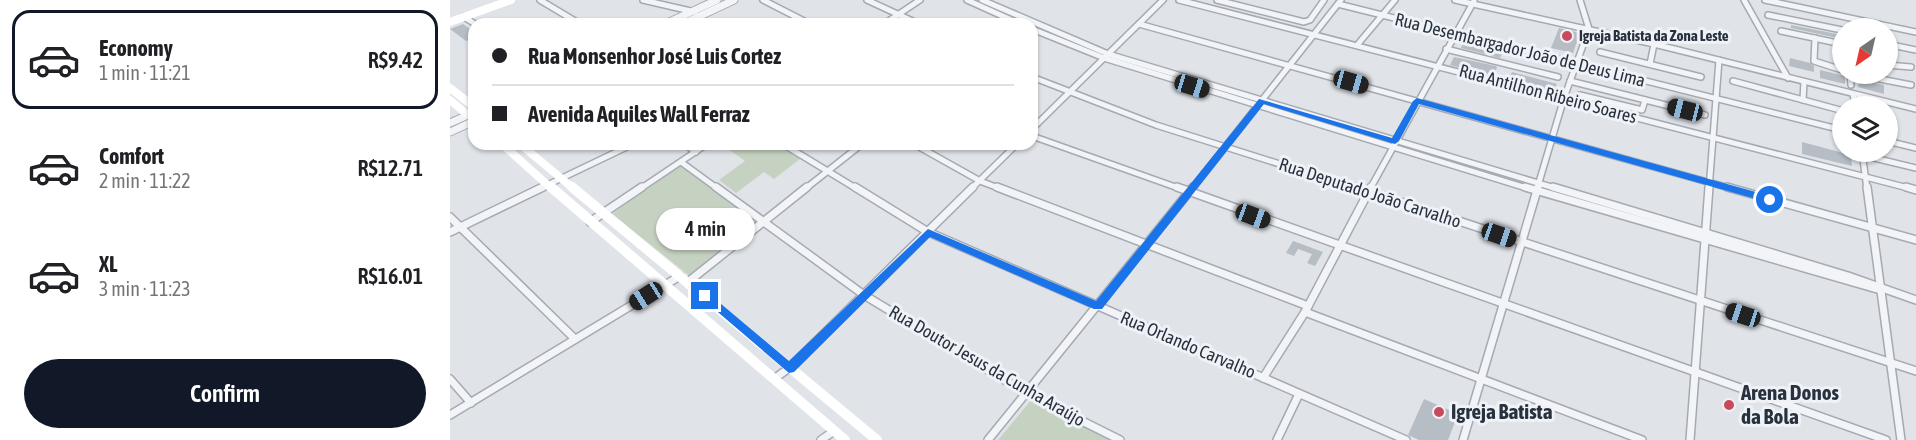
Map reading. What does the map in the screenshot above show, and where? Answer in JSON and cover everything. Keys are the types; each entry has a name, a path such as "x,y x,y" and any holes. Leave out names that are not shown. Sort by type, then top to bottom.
{"main road":[{"path":"450,20 498,0"},
{"path":"450,20 511,0"},
{"path":"450,88 468,102"},
{"path":"450,100 468,113"},
{"path":"509,150 845,440"},
{"path":"526,150 877,440"}],"street":[{"path":"540,0 570,18"},
{"path":"643,0 657,3 674,2"},
{"path":"678,18 717,0"},
{"path":"696,18 734,0"},
{"path":"763,0 798,18"},
{"path":"867,0 906,18"},
{"path":"892,18 920,0"},
{"path":"967,0 1005,18"},
{"path":"982,0 1021,17"},
{"path":"1038,123 1163,0"},
{"name":"Rua Antilhon Ribeiro Soares","path":"1179,0 1358,44 1916,190"},
{"path":"1217,0 1304,21 1310,20 1324,0"},
{"path":"1358,44 1395,0"},
{"path":"1455,0 1473,2 1654,44 1916,109"},
{"path":"1463,440 1564,99 1589,29 1580,0"},
{"path":"1744,0 1788,78"},
{"path":"1765,0 1916,32"},
{"path":"988,440 1226,147 1340,2"},
{"name":"Rua Desembargador João de Deus Lima","path":"1340,2 1383,16 1832,128"},
{"path":"1263,378 1306,309 1393,144 1473,2"},
{"path":"665,3 703,15"},
{"path":"1230,13 1236,5"},
{"path":"1243,17 1250,9"},
{"path":"1768,15 1832,28"},
{"path":"464,17 468,20"},
{"path":"1139,24 1916,240"},
{"path":"1038,25 1106,56"},
{"path":"1038,31 1106,56 1706,241 1870,289 1880,289"},
{"path":"1781,31 1832,42"},
{"path":"1815,38 1815,62 1832,67"},
{"path":"1650,64 1654,44"},
{"path":"1898,46 1916,50"},
{"path":"1446,49 1558,77"},
{"path":"1600,52 1701,76"},
{"path":"1690,440 1709,183 1718,99 1719,60"},
{"path":"1898,66 1911,67"},
{"name":"Rua Deputado João Carvalho","path":"1038,80 1068,94 1226,147 1368,191 1916,371"},
{"path":"1570,81 1705,115"},
{"path":"1733,81 1832,108"},
{"path":"1803,100 1804,82"},
{"path":"1898,82 1911,85"},
{"path":"1580,95 1642,110 1645,100"},
{"path":"450,123 468,118"},
{"path":"450,132 468,120"},
{"path":"1038,138 1886,440"},
{"path":"1898,144 1916,148"},
{"path":"450,232 621,150"},
{"path":"590,222 699,150"},
{"name":"Rua Orlando Carvalho","path":"793,150 928,232 1406,440"},
{"path":"450,415 664,285 684,279 763,222 855,150"},
{"path":"925,150 980,181 1148,244 1306,309 1642,440"},
{"path":"774,379 789,369 1011,150"},
{"name":"Rua Doutor Jesus da Cunha Araújo","path":"681,162 864,295 1026,393 1120,440"},
{"path":"1862,162 1901,440"},
{"path":"1894,162 1916,168"},
{"path":"1538,188 1706,233 1848,276 1916,300"},
{"path":"450,217 575,339"},
{"path":"450,379 471,403"},
{"path":"1278,440 1299,394"},
{"path":"821,440 834,430"}],"green space":[{"path":"729,150 787,150 800,159 774,179 764,172 736,193 719,180 745,161"},
{"path":"681,165 760,223 691,277 612,214"},
{"path":"1032,399 1114,440 998,440"}],"building":[{"path":"463,24 468,28 468,40 466,41 450,29"},
{"path":"1791,25 1832,33 1832,37 1791,28"},
{"name":"Igreja Batista da Zona Leste","path":"1559,28 1580,33 1573,53 1551,48"},
{"path":"1464,41 1503,51 1500,58 1461,48"},
{"path":"1454,57 1497,68 1493,76 1450,65"},
{"path":"1790,58 1810,63 1814,66 1814,72 1789,66"},
{"path":"1820,70 1832,73 1832,81 1820,78"},
{"path":"1512,72 1557,84 1553,91 1508,80"},
{"path":"1858,84 1884,85 1884,94 1858,87"},
{"path":"1802,142 1832,150 1832,161 1802,154"},
{"path":"1835,162 1852,162 1852,166"},
{"path":"1293,241 1323,252 1315,266 1307,263 1312,254 1298,249 1294,256 1286,253"},
{"path":"1424,399 1458,414 1448,440 1419,440 1408,435"}],"place":[{"name":"Igreja Batista da Zona Leste","path":"1567,36"},
{"name":"Arena Donos da Bola","path":"1729,405"},
{"name":"Igreja Batista","path":"1439,412"}],"route":[{"path":"705,296 789,369 928,232 1098,306 1262,101 1395,141 1417,101 1770,200"}]}
